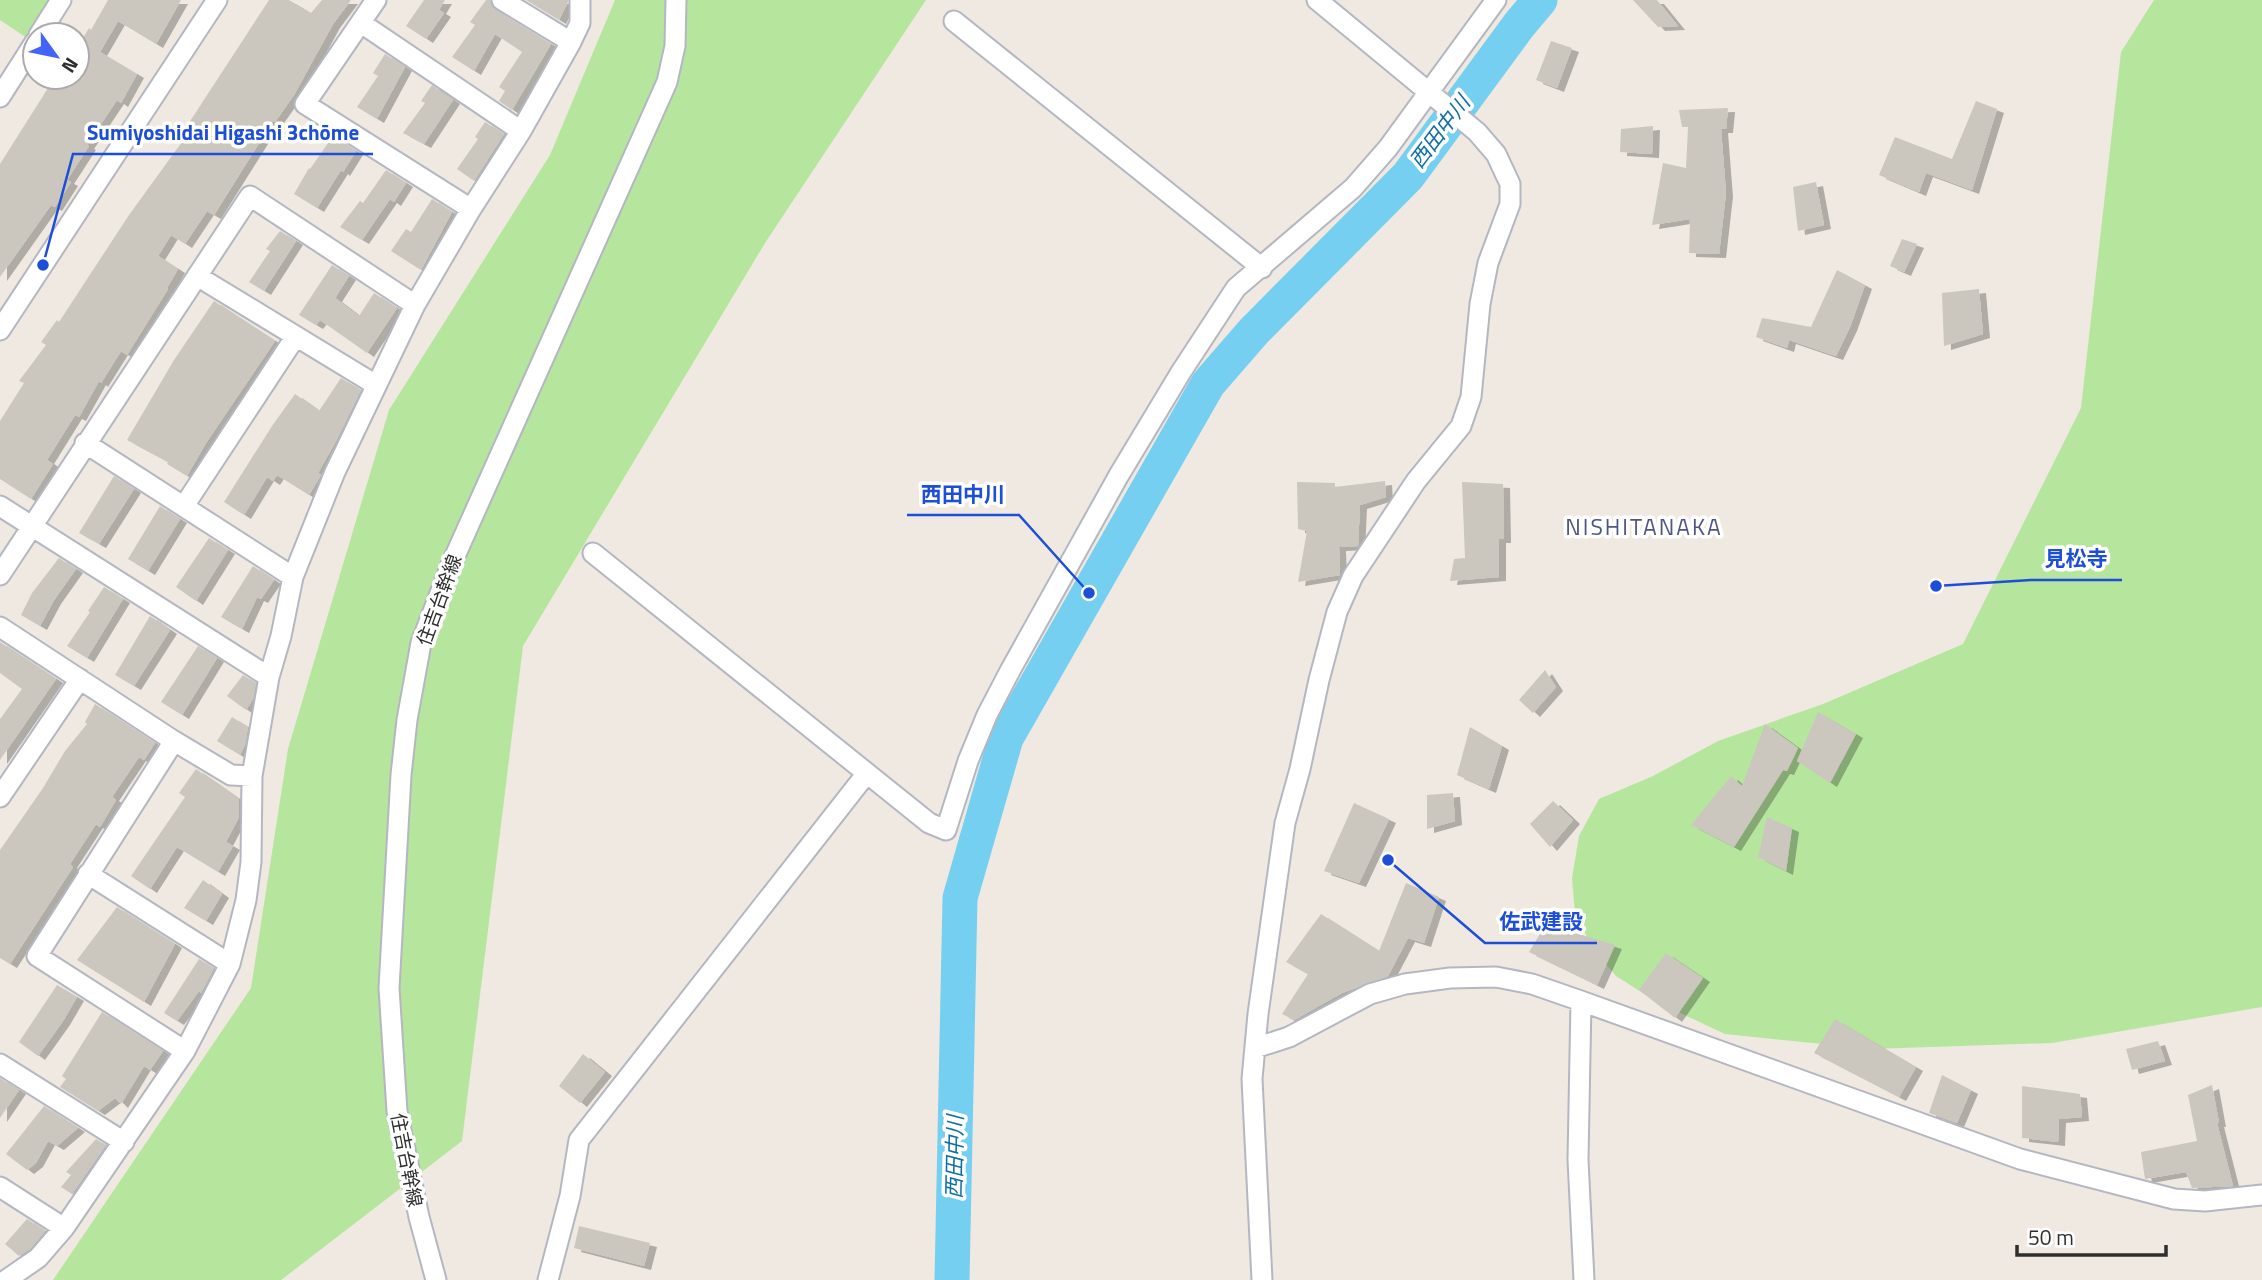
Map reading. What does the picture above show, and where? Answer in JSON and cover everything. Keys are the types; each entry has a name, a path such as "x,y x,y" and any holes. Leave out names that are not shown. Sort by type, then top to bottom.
{"street":[{"path":"48,21 61,0"},
{"path":"0,330 217,0"},
{"path":"376,0 305,104 471,209"},
{"path":"502,0 571,42"},
{"path":"6,1280 38,1258 64,1228 185,1051 230,964 246,900 251,862 252,776 269,677 281,636 293,577 316,525 335,471 415,305 471,209 521,131 571,42 580,23 580,0"},
{"name":"住吉台幹線","path":"436,1280 419,1217 397,1111 389,988 401,775 407,720 421,643 451,565 667,82 675,46 676,0"},
{"path":"1262,1280 1252,1079 1284,822 1300,769 1336,612 1353,576 1416,481 1461,426 1471,397 1480,304 1488,263 1510,204 1510,184 1496,154 1478,132 1317,0"},
{"path":"593,553 929,823 946,830 968,761 987,715 1100,509 1181,372 1236,288 1353,188 1433,96 1496,0"},
{"path":"954,21 1262,268"},
{"path":"361,23 521,131"},
{"path":"0,97 21,64"},
{"path":"0,575 250,196 415,305"},
{"path":"197,276 376,385"},
{"path":"184,506 296,336"},
{"path":"85,443 293,577"},
{"path":"0,506 269,677"},
{"path":"0,627 174,741 231,775 252,776"},
{"path":"0,797 80,679"},
{"path":"174,741 37,956 185,1051"},
{"path":"552,1279 579,1140 867,773"},
{"path":"88,874 230,964"},
{"path":"1255,1048 1289,1037 1370,994 1405,984 1450,978 1496,977 1581,1001 2032,1162 2174,1199 2205,1201 2262,1195"},
{"path":"1581,1001 1578,1160 1584,1280"},
{"path":"0,1064 124,1142"},
{"path":"0,1186 64,1228"}],"green space":[{"path":"0,0 52,0 38,21 21,21 21,34 0,20"},
{"path":"615,0 926,0 765,243 523,646 462,1141 281,1280 53,1280 251,988 288,749 389,410 550,155"},
{"path":"2154,0 2262,0 2262,1007 2052,1043 1871,1049 1725,1034 1657,1002 1616,976 1594,950 1575,914 1572,878 1579,836 1599,799 1653,776 1718,741 1823,704 1963,644 2081,408 2121,52"}],"building":[{"path":"108,0 181,0 156,44 118,21 100,52 137,74 121,103 117,100 87,145 89,146 67,180 71,182 55,207 51,205 0,277 0,164 46,91 91,91 91,30"},
{"path":"269,0 289,0 311,13 322,0 351,0 333,24 294,95 275,122 273,121 214,215 207,211 185,244 171,235 158,256 178,269 168,289 127,355 121,351 101,383 99,381 79,417 75,415 47,460 53,464 31,499 0,479 0,421 24,383 19,381 46,345 41,342 57,320 59,322 129,215 187,135 183,132"},
{"path":"424,0 445,0 439,10 444,13 426,39 406,26"},
{"path":"486,0 490,0 496,10 551,44 512,110 499,101 505,91 499,87 522,52 495,34 474,71 452,57 475,25 470,22"},
{"path":"526,0 568,0 568,2 559,20"},
{"path":"1633,0 1657,0 1678,26 1658,27"},
{"path":"1551,41 1572,48 1557,88 1536,80"},
{"path":"385,54 405,67 377,119 357,107 378,76 373,73"},
{"path":"432,85 453,100 424,144 403,133 425,103 421,101"},
{"path":"1976,101 1997,109 1972,190 1926,173 1919,192 1879,175 1895,137 1952,159"},
{"path":"1728,108 1726,129 1721,129 1726,193 1719,254 1689,253 1690,219 1652,225 1663,163 1686,168 1688,127 1682,127 1679,110"},
{"path":"485,122 504,134 474,181 457,169 478,139 475,137"},
{"path":"1653,126 1652,154 1620,152 1621,129"},
{"path":"333,136 356,151 317,208 294,194"},
{"path":"386,170 406,183 394,202 390,199 362,240 340,227 360,201 363,203"},
{"path":"1816,182 1824,225 1798,231 1793,187"},
{"path":"432,199 452,212 421,270 391,251 406,229 411,232"},
{"path":"280,231 296,241 264,291 249,282 270,251 266,249"},
{"path":"1902,239 1917,244 1904,272 1890,266"},
{"path":"332,265 349,276 335,298 359,316 374,293 397,308 367,353 320,320 316,325 299,315"},
{"path":"1837,270 1865,285 1836,356 1789,340 1787,348 1756,337 1762,318 1811,327"},
{"path":"1979,289 1983,334 1944,346 1942,293"},
{"path":"214,301 275,341 206,443 187,476 167,464 168,462 127,440 174,360"},
{"path":"341,378 361,390 309,495 277,475 273,481 267,477 244,515 224,502 295,394 319,411"},
{"path":"114,476 134,489 99,544 79,533"},
{"path":"1385,481 1386,497 1360,505 1358,546 1339,547 1340,575 1298,582 1307,531 1298,529 1297,482 1335,483 1335,487"},
{"path":"1462,482 1503,484 1504,539 1499,539 1499,577 1450,581 1454,559 1465,558"},
{"path":"160,506 180,519 148,571 128,559"},
{"path":"209,538 228,550 196,601 176,587"},
{"path":"59,558 76,569 40,626 21,615 32,593"},
{"path":"253,566 274,580 261,599 257,597 242,629 221,617"},
{"path":"104,587 123,599 87,658 67,646"},
{"path":"150,616 170,630 134,686 115,675"},
{"path":"0,642 56,679 0,760 0,719 22,689 0,673"},
{"path":"198,646 217,658 182,715 161,702"},
{"path":"1545,670 1556,687 1533,713 1519,700"},
{"path":"243,675 256,683 253,699 246,710 227,696"},
{"path":"95,704 155,743 144,760 139,757 112,797 116,800 100,827 96,824 70,864 73,867 10,964 0,958 0,850 65,751 87,724 85,722"},
{"path":"1818,712 1856,734 1830,783 1797,761"},
{"path":"232,717 248,727 240,755 217,741"},
{"path":"1765,724 1798,748 1787,771 1783,770 1734,847 1691,825 1731,776 1742,786"},
{"path":"1470,727 1502,746 1489,789 1457,775"},
{"path":"196,769 239,799 239,817 226,842 233,846 218,872 177,847 150,889 131,876 185,797 179,793"},
{"path":"1453,793 1455,821 1427,829 1427,795"},
{"path":"1553,801 1573,820 1550,847 1530,824"},
{"path":"1354,803 1389,819 1359,883 1324,871"},
{"path":"1767,817 1792,828 1786,871 1758,857"},
{"path":"203,880 222,894 206,921 184,908"},
{"path":"1406,883 1439,897 1424,943 1408,938 1388,976 1342,993 1294,1020 1282,1014 1308,974 1286,962 1321,914 1379,951"},
{"path":"117,907 175,944 144,1002 77,960"},
{"path":"1546,924 1615,945 1597,985 1529,952"},
{"path":"1666,953 1703,978 1675,1018 1639,990"},
{"path":"199,959 214,968 201,993 199,991 177,1021 164,1013"},
{"path":"57,985 77,997 38,1056 19,1042"},
{"path":"102,1012 163,1051 150,1070 144,1066 121,1104 115,1098 98,1111 60,1087 66,1079 62,1076"},
{"path":"1835,1019 1916,1067 1899,1097 1814,1053"},
{"path":"2158,1041 2165,1061 2132,1070 2126,1049"},
{"path":"583,1054 605,1072 580,1103 559,1086"},
{"path":"1942,1075 1971,1090 1957,1123 1929,1113"},
{"path":"0,1078 19,1090 0,1118"},
{"path":"2212,1085 2217,1123 2233,1186 2192,1188 2186,1172 2145,1179 2141,1152 2197,1141 2188,1095"},
{"path":"2022,1086 2080,1094 2082,1117 2059,1119 2058,1142 2022,1138"},
{"path":"44,1106 78,1128 57,1146 48,1141 36,1163 27,1170 6,1154"},
{"path":"96,1139 106,1145 72,1194 61,1187 71,1175 66,1172"},
{"path":"27,1219 45,1231 30,1249 19,1256 5,1244"},
{"path":"579,1226 650,1243 644,1266 574,1248"}],"waterway":[{"name":"西田中川","path":"952,1280 960,898 1006,738 1208,384 1254,331 1408,176 1540,0"}],"place":[{"name":"Sumiyoshidai Higashi 3chōme","path":"43,265"},
{"name":"見松寺","path":"1936,586"},
{"name":"西田中川","path":"1089,593"},
{"name":"佐武建設","path":"1388,860"}],"district":[{"name":"NISHITANAKA","path":"1644,527"}]}
